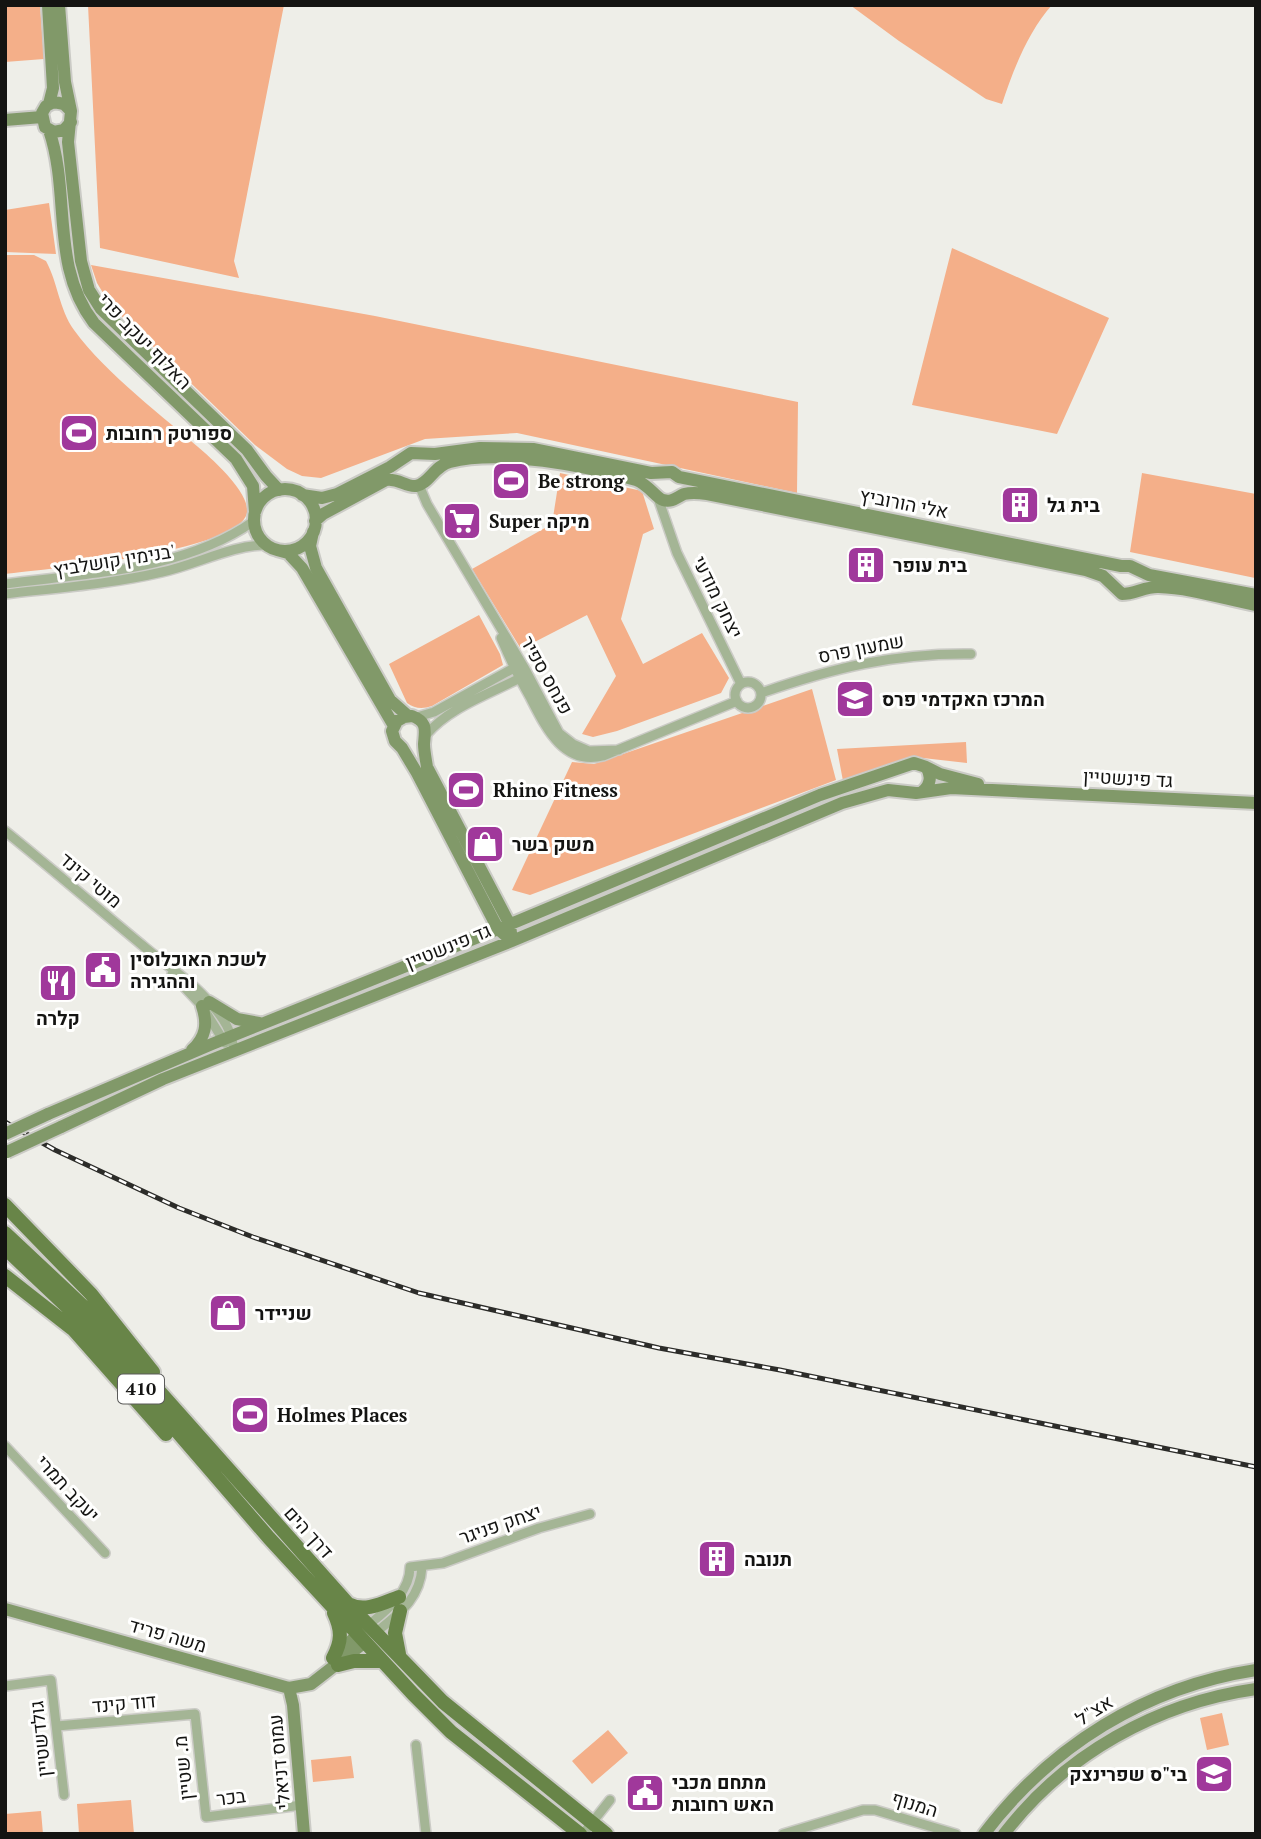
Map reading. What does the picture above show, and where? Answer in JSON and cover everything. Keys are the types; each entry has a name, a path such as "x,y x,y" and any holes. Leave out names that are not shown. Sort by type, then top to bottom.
{"main road":[{"path":"6,1205 98,1303 144,1359 205,1444"},
{"name":"דרך הים","path":"5,1233 86,1308 348,1604 382,1661 451,1732 585,1830 606,1834"},
{"name":"דרך הים","path":"5,1248 90,1330 330,1605 403,1661 461,1718 585,1830"},
{"path":"5,1276 43,1303 81,1337 189,1460 269,1538"},
{"path":"348,1604 358,1608 399,1604 395,1639 403,1661"},
{"path":"330,1605 341,1632 335,1662 382,1661"}],"street":[{"path":"48,5 53,80 49,104"},
{"name":"האלוף יעקב פרי","path":"59,5 65,82 71,117 68,142 81,261 89,290 101,309 247,450 279,490"},
{"path":"59,102 71,117 68,127 60,132 49,130 42,117 43,110 49,104 59,102"},
{"path":"5,120 42,117"},
{"name":"האלוף יעקב פרי","path":"49,130 59,168 67,263 82,306 102,330 236,459 253,486 254,517"},
{"path":"394,726 302,568 288,553 272,548 258,535 254,517 261,500 279,490 291,490 322,498 337,494 400,462 407,454 517,448 651,473 672,472 679,477 682,489 668,510 668,525"},
{"path":"420,455 428,461 424,480"},
{"path":"272,548 298,548 314,526 382,482 391,479 410,485 424,480 437,467 453,461 516,458 630,478 643,483 668,501 676,499"},
{"path":"400,462 398,472 403,481"},
{"path":"656,494 654,482 663,473"},
{"name":"אלי הורוביץ","path":"679,477 1121,566"},
{"name":"פנחס ספיר","path":"424,480 427,504 525,669 555,726 566,739 589,751 619,750"},
{"name":"אלי הורוביץ","path":"676,499 691,493 707,494 1073,567 1103,576 1113,586"},
{"name":"יצחק מודעי","path":"656,494 677,552 741,684"},
{"path":"302,495 312,506 314,526 311,557 316,568 390,700 424,724 427,767 512,941"},
{"name":"בנימין קושלביץ'","path":"5,584 159,562 218,543 254,517"},
{"name":"בנימין קושלביץ'","path":"5,594 143,576 177,569 248,545 272,548"},
{"path":"1256,595 1137,570 1130,566 1121,566 1112,574 1113,586 1122,594 1162,587 1256,605"},
{"path":"1136,590 1140,582 1137,570"},
{"name":"פנחס ספיר","path":"489,610 514,668 546,728 561,746 590,758 619,750"},
{"name":"שמעון פרס","path":"761,693 851,665 912,656 971,654"},
{"path":"402,748 417,748 438,723 520,678 525,669 514,668 434,712 400,718 394,726 393,736 490,900 514,913 527,914 544,910"},
{"path":"754,683 761,693 759,702 751,708 744,707 737,701 735,692 741,684 754,683"},
{"path":"619,750 737,701"},
{"path":"914,763 922,765 928,771 930,781 915,792 902,785 900,780 906,766 914,763"},
{"name":"גד פינשטיין","path":"922,765 940,774 1009,791"},
{"name":"גד פינשטיין","path":"5,1134 186,1055 504,927 820,795 906,766"},
{"name":"גד פינשטיין","path":"6,1154 163,1079 512,941 842,803 878,792 951,788 1252,802"},
{"name":"מוטי קינד","path":"5,831 154,956 181,974 227,1025 227,1038 234,1051"},
{"path":"482,936 488,923 490,900"},
{"path":"186,1055 197,1045 205,1031 206,1004 243,1021 254,1024 266,1022"},
{"name":"יעקב תמרי","path":"5,1446 105,1553"},
{"name":"יצחק פניגר","path":"399,1604 408,1585 410,1567 443,1563 539,1528 590,1514"},
{"name":"יצחק פניגר","path":"367,1634 419,1589 422,1567"},
{"name":"משה פריד","path":"5,1609 289,1688 315,1680 367,1634"},
{"name":"אצ\"ל","path":"984,1834 1014,1795 1035,1775 1115,1718 1166,1694 1256,1670"},
{"name":"גולדשטיין","path":"5,1686 51,1680 64,1795"},
{"path":"293,1705 303,1689 315,1680"},
{"name":"עמוס דניאלי","path":"289,1688 293,1705 304,1834"},
{"name":"אצ\"ל","path":"1004,1834 1013,1828 1056,1779 1101,1746 1133,1727 1158,1714 1210,1698 1256,1689"},
{"name":"דוד קינד","path":"57,1727 195,1714"},
{"name":"מ. שטיין","path":"195,1714 206,1817"},
{"path":"416,1745 426,1834"},
{"path":"585,1830 610,1800"},
{"name":"בכר","path":"206,1817 302,1805"},
{"name":"המנוף","path":"783,1834 863,1810 875,1810 956,1834"}],"shaded area":[{"path":"5,5 40,5 44,59 5,62"},
{"path":"88,5 284,5 234,261 239,278 100,248"},
{"path":"850,5 1052,5 1022,52 1002,104 986,99"},
{"path":"49,203 56,254 5,252 5,210"},
{"path":"952,248 1109,318 1057,434 912,405"},
{"path":"5,255 34,255 46,261 69,322 87,347 119,379 211,458 244,497 247,513 236,527 211,539 177,549 96,563 5,574"},
{"path":"91,265 375,316 798,402 797,493 517,433 425,439 321,478 302,476 287,469 255,445 111,306 97,283"},
{"path":"560,473 642,491 654,529 643,534 621,619 643,664 702,633 729,678 721,693 617,731 593,737 582,734 616,676 587,615 521,649 472,569 552,524"},
{"path":"1142,473 1256,494 1255,578 1130,552"},
{"path":"479,615 503,665 432,706 419,708 407,703 389,664"},
{"path":"812,689 836,780 530,895 512,890 572,762 594,764"},
{"path":"966,742 967,763 907,759 843,781 837,749"},
{"path":"1222,1713 1229,1745 1207,1750 1200,1718"},
{"path":"608,1730 628,1753 592,1784 572,1761"},
{"path":"351,1756 354,1778 313,1782 311,1760"},
{"path":"131,1800 134,1834 79,1834 77,1804"},
{"path":"41,1811 43,1834 5,1834 5,1814"}],"railway":[{"path":"5,1122 55,1150 179,1208 253,1237 419,1293 659,1348 1256,1467"}],"place":[{"name":"ספורטק רחובות","path":"79,433"},
{"name":"Be strong","path":"511,481"},
{"name":"בית גל","path":"1020,505"},
{"name":"Super מיקה","path":"462,521"},
{"name":"בית עופר","path":"866,565"},
{"name":"המרכז האקדמי פרס","path":"855,699"},
{"name":"Rhino Fitness","path":"466,790"},
{"name":"משק בשר","path":"485,844"},
{"name":"לשכת האוכלוסין וההגירה","path":"103,970"},
{"name":"קלרה","path":"58,983"},
{"name":"שניידר","path":"228,1313"},
{"name":"Holmes Places","path":"250,1415"},
{"name":"תנובה","path":"717,1559"},
{"name":"בי\"ס שפרינצק","path":"1214,1774"},
{"name":"מתחם מכבי האש רחובות","path":"645,1793"}]}
